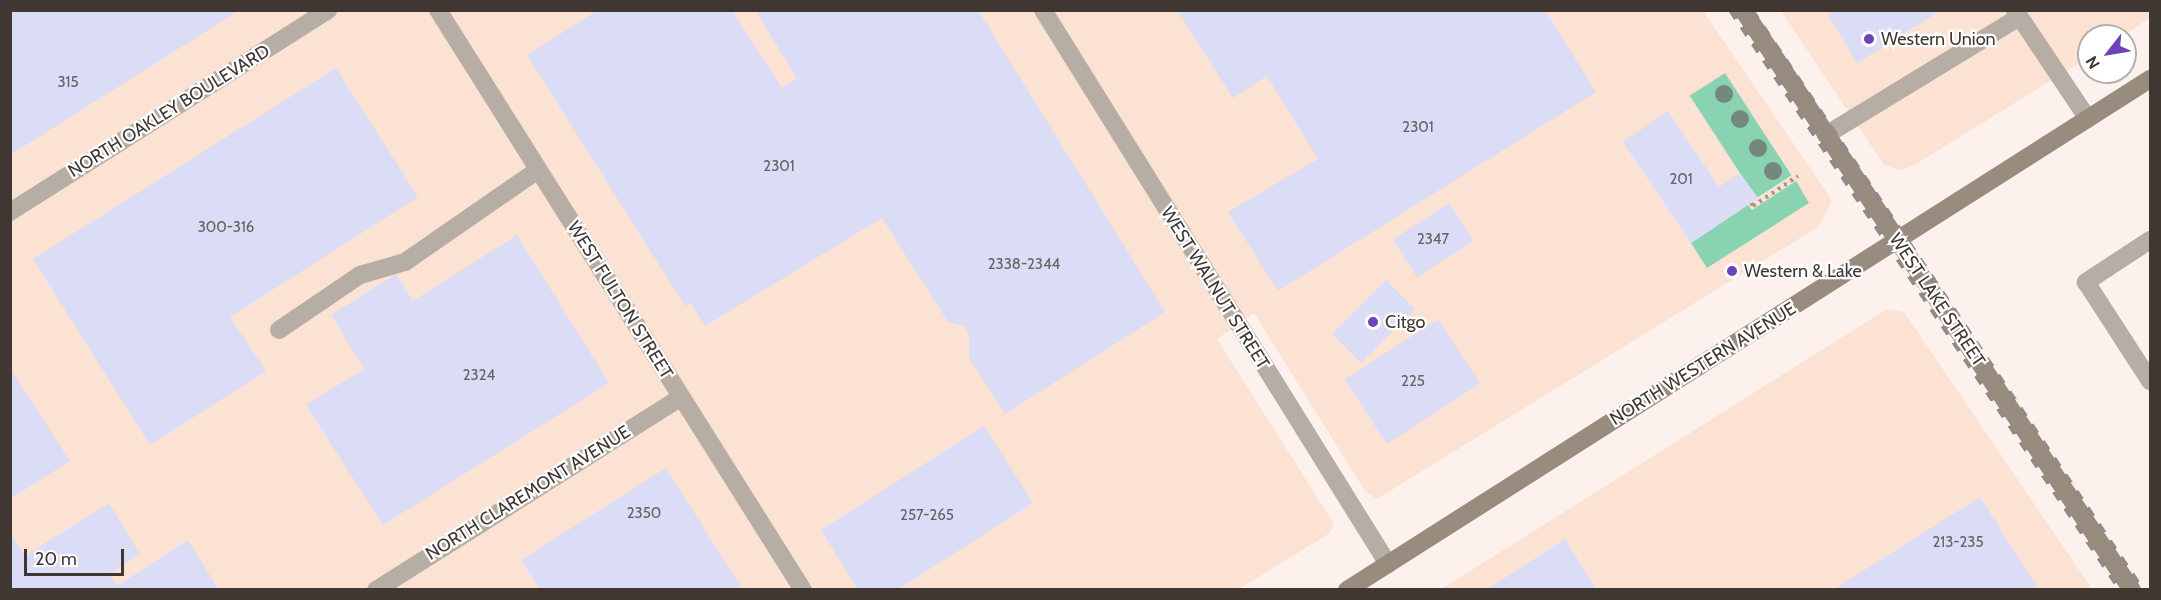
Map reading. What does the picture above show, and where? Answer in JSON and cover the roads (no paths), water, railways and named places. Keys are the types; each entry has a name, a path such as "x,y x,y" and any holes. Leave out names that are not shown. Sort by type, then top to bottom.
{"main road":[{"name":"WEST LAKE STREET","path":"1743,10 2132,590"},
{"name":"NORTH WESTERN AVENUE","path":"1347,590 2151,79"}],"street":[{"name":"NORTH OAKLEY BOULEVARD","path":"10,212 328,10"},
{"name":"WEST FULTON STREET","path":"438,10 803,590"},
{"name":"WEST WALNUT STREET","path":"1043,10 1388,564"},
{"path":"1826,135 2017,14 2088,119"},
{"path":"279,330 360,275 405,262 538,170"},
{"path":"2151,240 2086,282 2151,381"},
{"name":"NORTH CLAREMONT AVENUE","path":"376,590 681,397"}],"railway":[{"path":"1731,10 2121,590"},
{"path":"1752,10 2143,590"}],"place":[{"name":"Western Union","path":"1869,39"},
{"name":"Western & Lake","path":"1732,271"},
{"name":"Citgo","path":"1373,322"}]}
